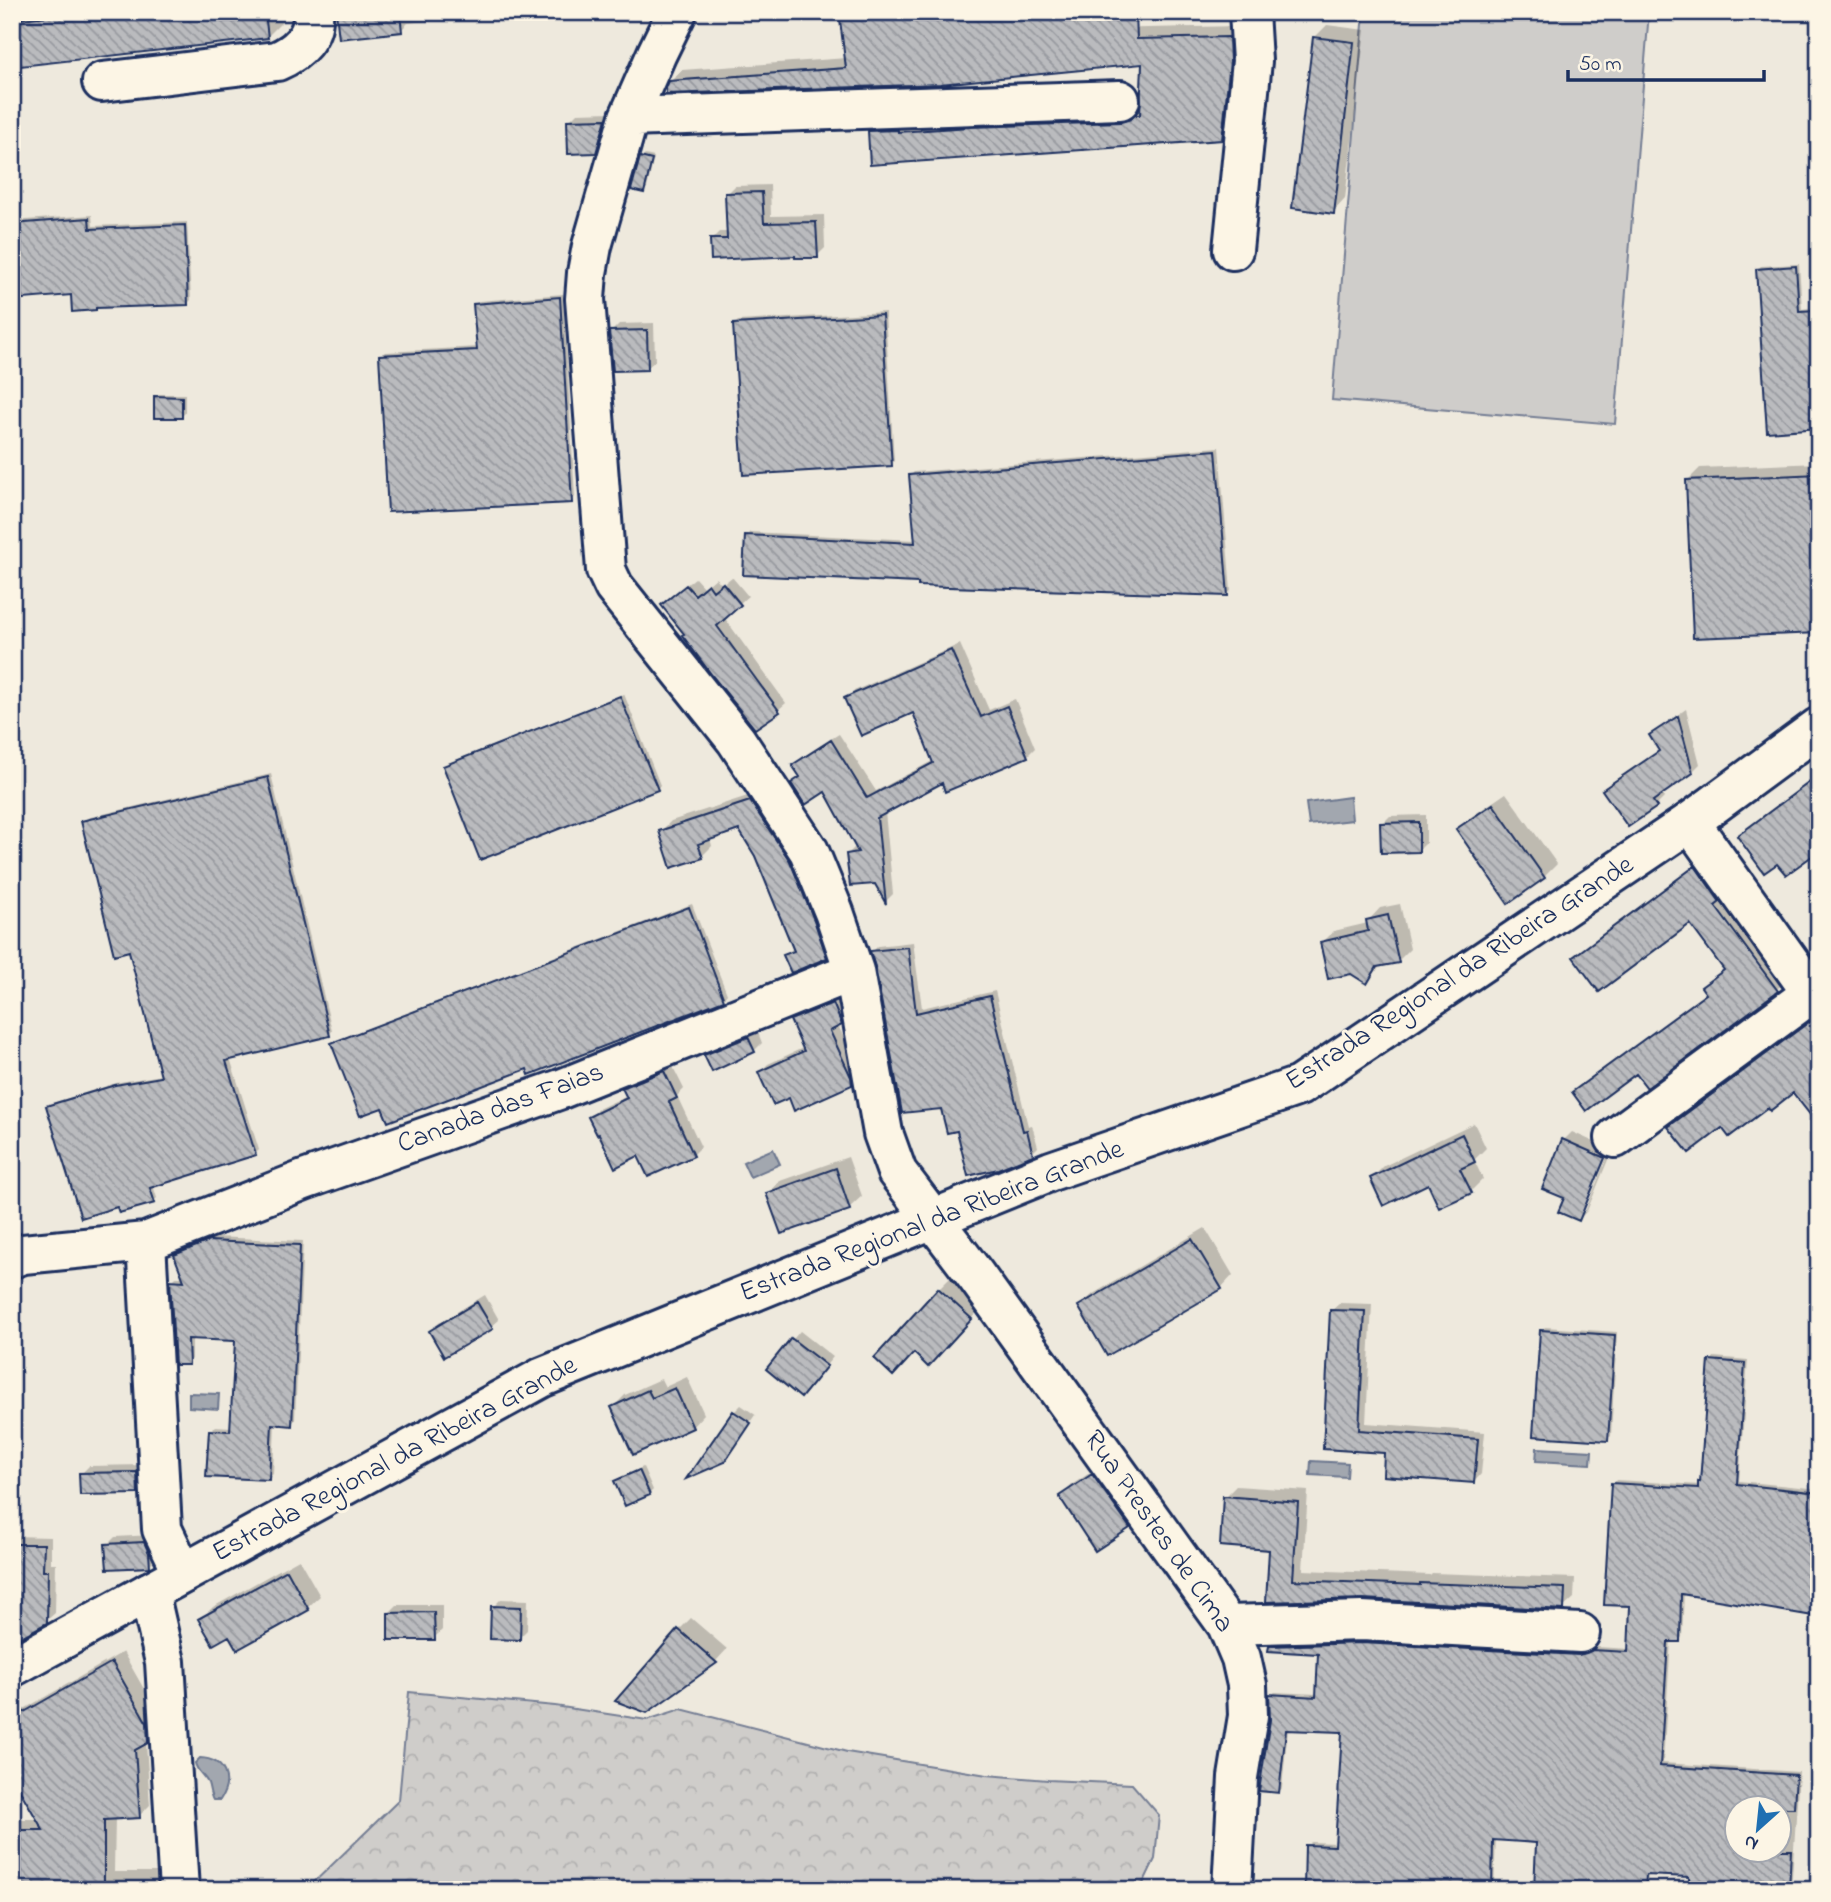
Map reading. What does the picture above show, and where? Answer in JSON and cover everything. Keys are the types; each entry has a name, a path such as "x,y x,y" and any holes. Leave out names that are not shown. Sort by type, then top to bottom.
{"street":[{"path":"102,82 277,61 291,55 308,38 314,22 313,12"},
{"name":"Rua Prestes de Cima","path":"677,12 629,117 592,246 587,273 585,299 606,570 614,587 736,740 808,850 834,912 854,971 883,1133 897,1172 976,1276 1227,1625 1241,1658 1247,1685 1248,1716 1238,1777 1232,1890"},
{"path":"1233,250 1252,61 1249,12"},
{"path":"629,117 1120,100"},
{"name":"Estrada Regional da Ribeira Grande","path":"12,1667 543,1377 1051,1171 1299,1086 1690,822 1819,727"},
{"path":"1615,1138 1816,995 1690,822"},
{"name":"Canada das Faias","path":"12,1258 23,1254 146,1242 304,1180 561,1089 854,971"},
{"path":"146,1242 162,1529 183,1573"},
{"path":"149,1592 165,1662 179,1890"},
{"path":"1227,1625 1362,1621 1580,1633"}],"green space":[{"path":"1364,12 1649,12 1615,424 1332,400"},
{"path":"409,1692 555,1706 647,1720 681,1709 847,1752 987,1775 1132,1784 1159,1815 1155,1859 1140,1890 306,1890 399,1800"}],"shaded area":[{"path":"1350,797 1352,820 1309,825 1306,803"},
{"path":"773,1149 780,1164 750,1177 743,1162"},
{"path":"189,1393 219,1394 218,1409 189,1407"},
{"path":"1537,1448 1592,1451 1591,1464 1536,1461"},
{"path":"1311,1461 1348,1463 1347,1477 1310,1475"},
{"path":"200,1758 215,1762 224,1772 226,1785 220,1800 213,1800 208,1783 196,1766 195,1763"}],"building":[{"path":"84,12 265,12 268,38 12,67 12,20"},
{"path":"336,12 400,12 402,32 339,39"},
{"path":"839,12 1136,12 1137,39 1229,37 1230,61 1222,140 870,165 868,131 1121,122 1131,119 1140,115 1142,64 940,84 666,94 669,81 846,68"},
{"path":"1313,37 1354,42 1334,214 1292,208"},
{"path":"606,119 596,153 568,154 567,120"},
{"path":"640,157 652,160 644,193 631,190"},
{"path":"762,192 764,223 816,222 818,258 795,256 711,260 710,239 727,239 725,193"},
{"path":"89,218 90,229 185,225 188,305 96,308 72,312 71,295 12,300 12,224"},
{"path":"1796,266 1799,311 1819,310 1819,428 1767,432 1756,269"},
{"path":"560,297 572,503 388,512 379,355 477,350 473,304"},
{"path":"882,315 892,466 743,475 733,324"},
{"path":"647,330 648,370 613,371 609,331"},
{"path":"154,396 182,397 182,418 154,418"},
{"path":"1216,450 1228,596 918,586 918,583 743,575 745,535 915,543 909,475"},
{"path":"1819,474 1819,633 1693,638 1686,480"},
{"path":"723,583 741,605 717,626 780,712 755,729 661,605 686,585 695,595 708,584 713,591"},
{"path":"951,650 981,717 1007,706 1028,757 945,792 942,783 877,818 886,904 875,884 850,886 846,854 858,852 825,792 805,805 791,783 800,777 792,765 831,740 867,798 933,763 913,713 861,736 844,698"},
{"path":"620,696 658,790 480,860 443,766"},
{"path":"1678,716 1693,773 1653,801 1657,807 1628,827 1602,790 1659,751 1649,735"},
{"path":"1819,775 1819,851 1786,875 1777,864 1764,873 1737,836"},
{"path":"268,777 330,1036 226,1061 256,1155 150,1188 155,1203 119,1213 117,1207 81,1218 46,1106 115,1085 161,1077 129,951 114,955 81,821"},
{"path":"750,801 790,861 827,958 791,973 783,955 794,951 755,856 739,830 698,844 703,858 671,868 659,831"},
{"path":"1493,804 1545,878 1508,904 1456,829"},
{"path":"1419,822 1419,852 1381,853 1380,823"},
{"path":"1695,866 1720,902 1715,906 1778,991 1647,1088 1636,1074 1586,1111 1572,1092 1706,994 1701,987 1724,970 1690,924 1599,992 1573,957"},
{"path":"689,907 724,1000 529,1075 527,1069 388,1122 382,1108 360,1116 331,1043"},
{"path":"1388,915 1399,963 1377,967 1367,984 1351,974 1328,979 1320,942 1368,931 1366,920"},
{"path":"908,947 916,1013 990,996 1023,1131 1027,1130 1033,1155 998,1169 968,1176 957,1131 947,1133 941,1109 902,1113 870,951"},
{"path":"833,1003 842,1025 830,1031 852,1085 794,1111 789,1098 773,1105 758,1072 804,1051 790,1020"},
{"path":"1809,1022 1819,1024 1819,1126 1793,1093 1729,1137 1722,1128 1689,1153 1668,1127"},
{"path":"748,1037 755,1052 712,1072 704,1055"},
{"path":"664,1071 677,1098 669,1102 694,1156 648,1177 638,1156 615,1168 588,1117 627,1098 622,1088"},
{"path":"1462,1134 1475,1162 1460,1169 1472,1193 1439,1208 1428,1184 1383,1206 1370,1178"},
{"path":"1562,1139 1605,1158 1579,1221 1558,1212 1564,1198 1542,1189"},
{"path":"836,1168 850,1210 781,1234 766,1193"},
{"path":"1192,1239 1222,1289 1107,1356 1078,1306"},
{"path":"209,1241 300,1245 292,1426 272,1424 269,1480 206,1477 209,1430 230,1431 235,1341 188,1339 189,1365 175,1365 170,1280 184,1281 174,1255"},
{"path":"938,1288 972,1319 928,1367 914,1353 893,1376 874,1358"},
{"path":"477,1302 493,1329 444,1357 429,1331"},
{"path":"1330,1310 1365,1311 1359,1430 1478,1439 1474,1483 1383,1476 1384,1453 1323,1449"},
{"path":"1540,1330 1615,1335 1608,1441 1533,1436"},
{"path":"791,1338 827,1366 801,1398 766,1369"},
{"path":"1709,1360 1745,1363 1737,1484 1819,1493 1819,1617 1681,1594 1680,1642 1668,1642 1660,1766 1796,1775 1794,1808 1792,1794 1722,1794 1722,1864 1790,1864 1789,1890 1689,1890 1689,1877 1646,1875 1645,1890 1534,1890 1536,1843 1493,1840 1492,1890 1304,1890 1305,1845 1335,1846 1342,1732 1286,1730 1279,1793 1259,1791 1270,1720 1269,1694 1316,1697 1318,1654 1268,1651 1269,1646 1362,1643 1579,1655 1592,1650 1628,1652 1630,1606 1604,1605 1611,1483 1698,1488 1698,1481 1700,1482"},
{"path":"675,1388 693,1428 633,1455 611,1407 648,1390 652,1398"},
{"path":"733,1411 751,1423 725,1462 686,1479"},
{"path":"639,1470 650,1495 625,1506 614,1481"},
{"path":"137,1472 138,1494 80,1495 79,1473"},
{"path":"1092,1474 1130,1528 1095,1551 1059,1496"},
{"path":"1223,1496 1298,1502 1293,1580 1565,1588 1564,1610 1363,1599 1266,1602 1269,1550 1220,1546"},
{"path":"144,1542 149,1553 150,1567 107,1569 105,1544"},
{"path":"12,1544 44,1544 43,1571 48,1571 47,1623 12,1642"},
{"path":"287,1570 309,1610 237,1650 229,1636 213,1645 198,1619"},
{"path":"491,1606 521,1607 520,1640 490,1639"},
{"path":"434,1612 435,1640 388,1640 388,1613"},
{"path":"678,1629 717,1663 647,1713 615,1701"},
{"path":"112,1662 147,1723 148,1743 135,1750 140,1818 104,1820 104,1890 12,1890 12,1830 43,1830 12,1777 12,1719"}]}
